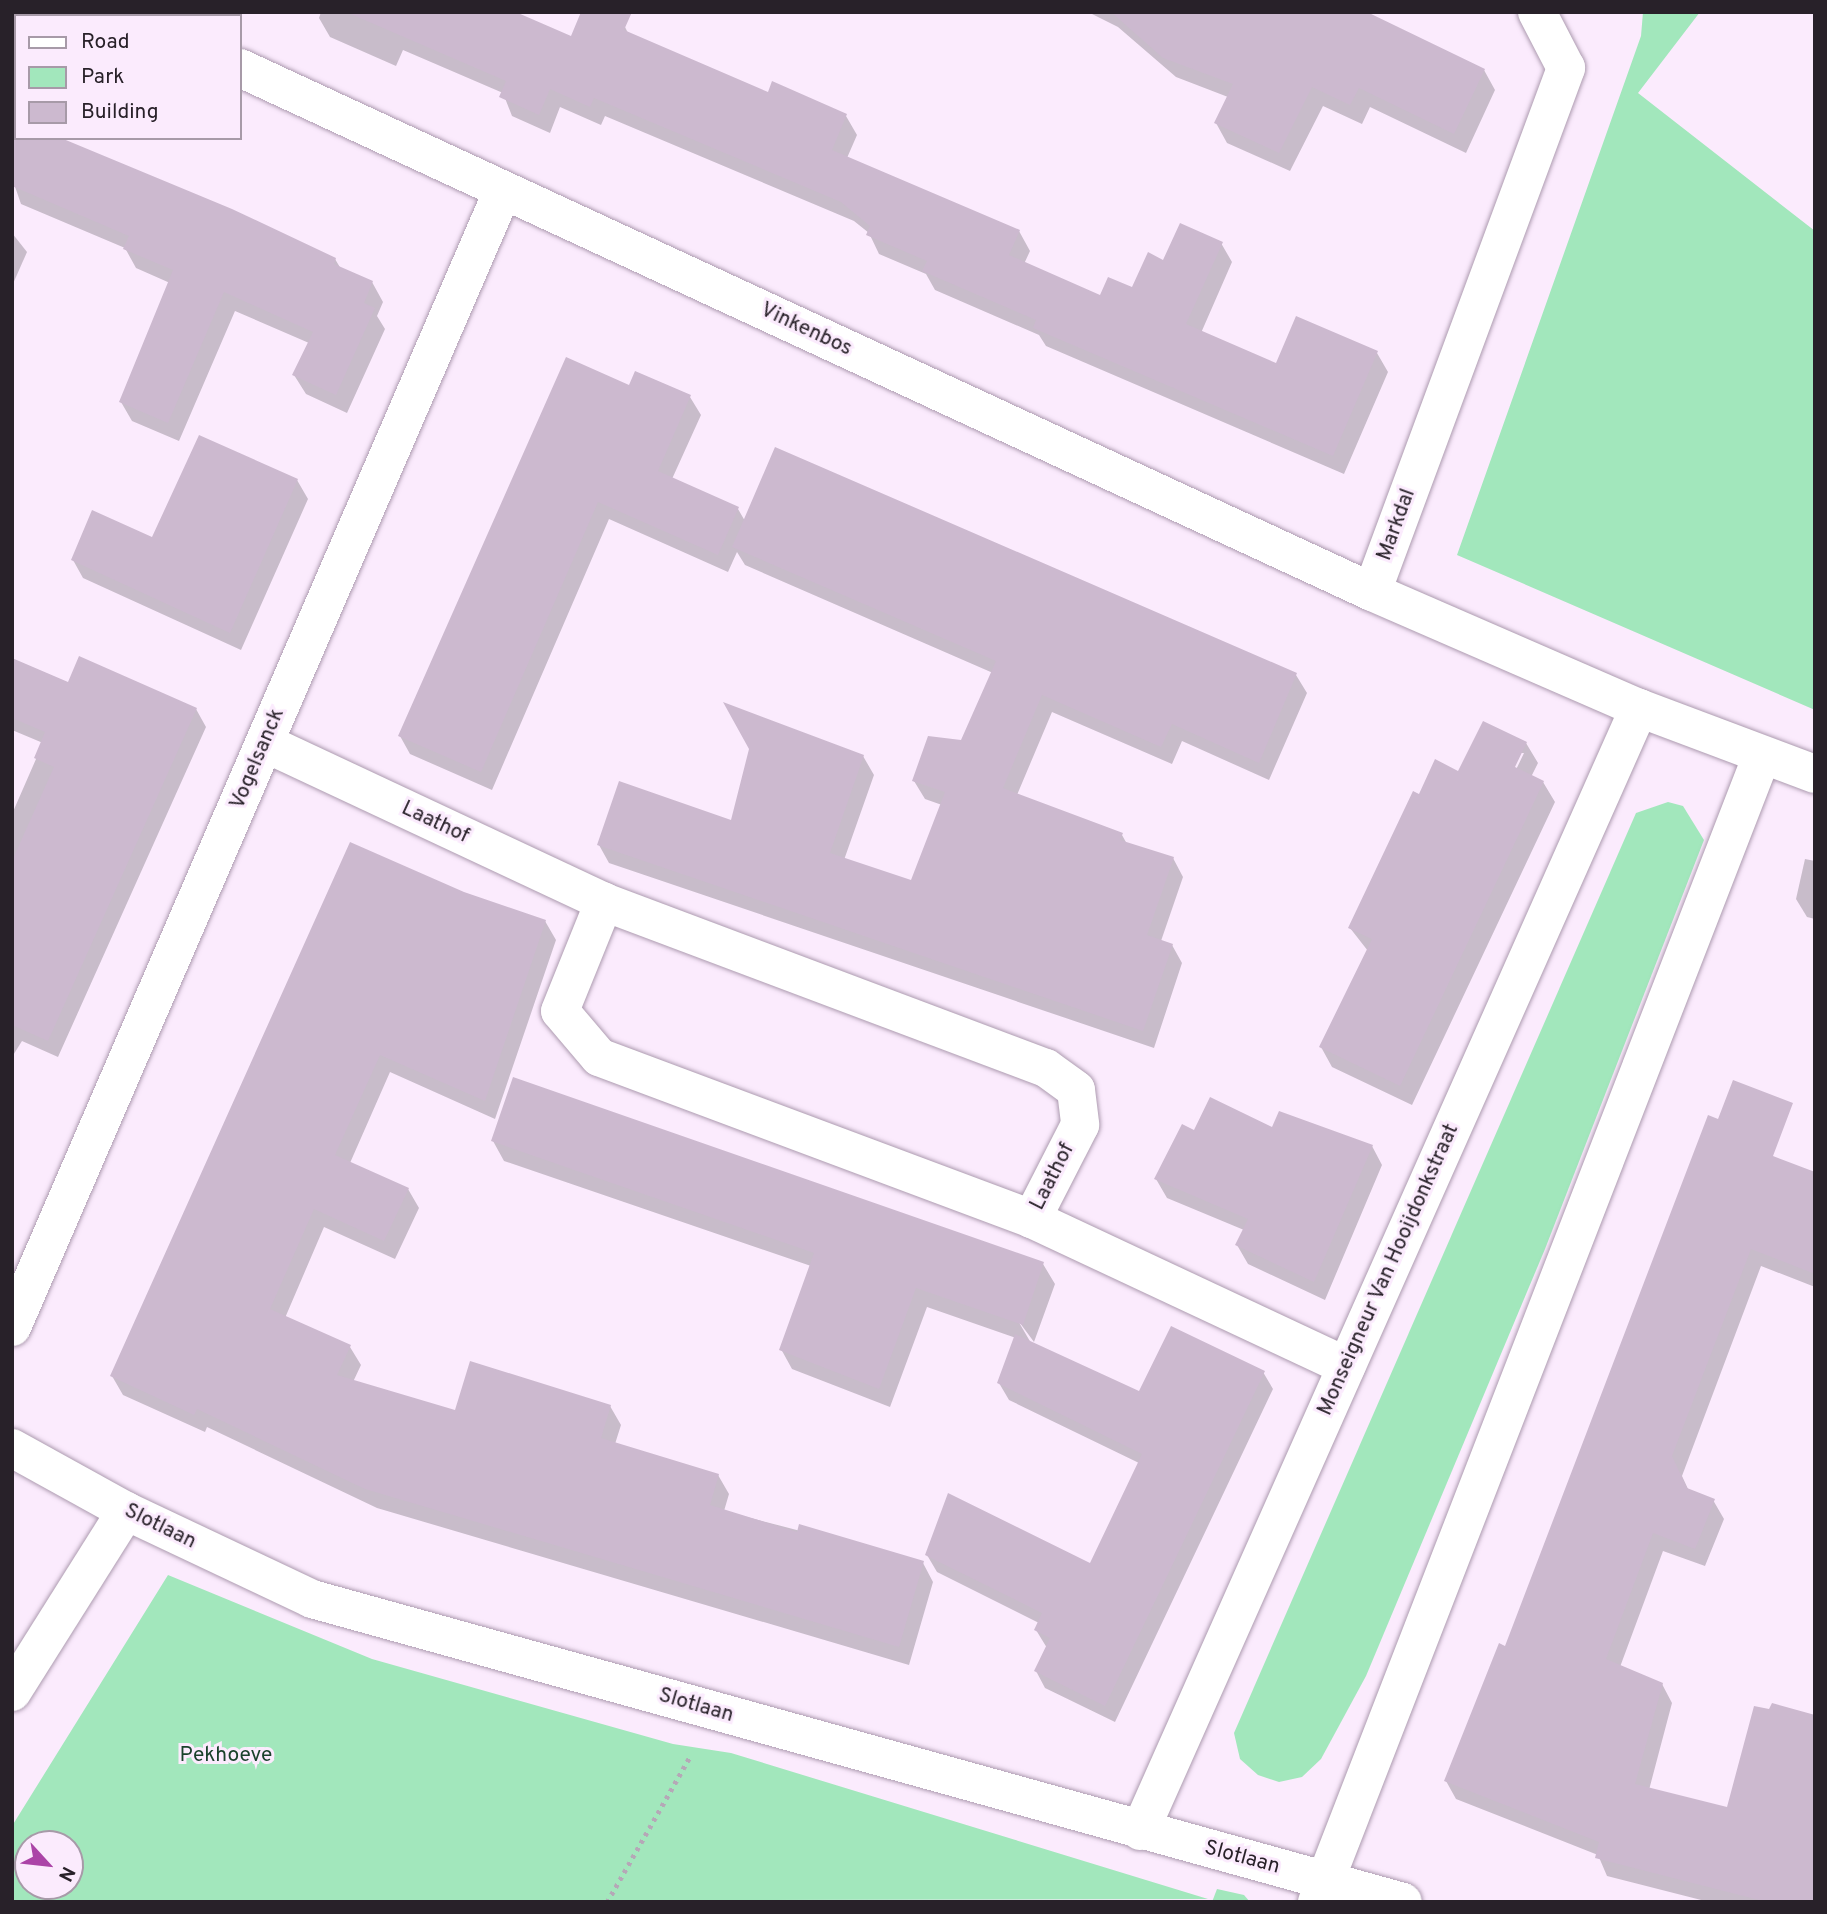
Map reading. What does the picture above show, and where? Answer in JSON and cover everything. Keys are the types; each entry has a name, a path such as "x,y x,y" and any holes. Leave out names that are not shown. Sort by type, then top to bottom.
{"street":[{"name":"Markdal","path":"1372,592 1566,68 1537,12"},
{"name":"Vinkenbos","path":"242,69 1372,592"},
{"name":"Vogelsanck","path":"12,1327 503,190"},
{"path":"1372,592 1639,708 1761,758 1815,774"},
{"name":"Monseigneur Van Hooijdonkstraat","path":"1140,1831 1639,708"},
{"name":"Laathof","path":"265,743 604,902 1045,1068 1076,1090 1080,1125 1032,1219 599,1057 559,1011 604,902"},
{"path":"1322,1891 1761,758"},
{"path":"1032,1219 1346,1366"},
{"name":"Slotlaan","path":"12,1448 126,1511 312,1599 1140,1831 1322,1891 1403,1902"},
{"path":"12,1692 126,1511"}],"path":[{"path":"607,1902 716,1712"}],"green space":[{"path":"1643,12 1700,12 1638,93 1815,231 1815,710 1457,555 1641,36"},
{"path":"1668,802 1683,806 1704,840 1545,1249 1366,1676 1321,1759 1302,1777 1279,1782 1258,1775 1240,1759 1234,1733 1636,813"},
{"name":"Pekhoeve","path":"168,1575 372,1659 673,1744 731,1753 1208,1899 12,1902 12,1826"},
{"path":"1217,1889 1244,1895 1250,1902 1212,1902"}],"building":[{"path":"346,12 518,13 571,36 581,12 632,12 624,30 768,92 772,81 847,114 832,150 1020,230 1009,255 1100,295 1108,277 1132,287 1148,252 1163,260 1180,223 1223,242 1186,324 1276,363 1296,316 1378,351 1333,456 1033,328 1036,320 922,271 927,261 866,235 870,226 841,202 594,98 590,107 550,89 539,115 499,97 506,81"},
{"path":"1111,12 1367,12 1485,69 1454,134 1359,88 1350,105 1312,87 1279,153 1214,123 1233,84 1163,58"},
{"path":"12,138 66,140 232,209 336,258 334,264 373,281 364,303 375,308 336,395 292,375 313,332 224,292 168,423 119,402 173,270 123,249 129,236 12,186"},
{"path":"566,357 629,385 635,371 691,395 658,471 739,507 718,555 598,502 481,772 398,736"},
{"path":"199,435 298,479 230,633 71,560 92,510 152,537"},
{"path":"775,447 1297,673 1259,763 1172,724 1161,747 1042,695 1003,788 1123,833 1120,840 1174,857 1147,935 1173,944 1143,1031 597,845 619,781 731,820 749,749 723,702 864,755 830,853 911,880 945,792 912,781 928,736 961,740 996,661 732,547"},
{"path":"79,656 197,708 48,1041 12,1025 12,861 54,767 34,758 45,732 12,718 12,658 68,682"},
{"path":"1483,721 1527,742 1515,767 1544,781 1400,1086 1319,1047 1372,939 1348,928 1413,791 1419,794 1435,759 1458,771"},
{"path":"350,842 464,892 546,920 485,1101 380,1055 335,1155 409,1188 384,1241 314,1209 270,1309 351,1345 337,1375 455,1410 470,1361 611,1405 601,1438 719,1474 710,1505 797,1532 799,1524 924,1561 899,1647 365,1489 197,1409 194,1415 110,1376"},
{"path":"513,1077 1044,1262 1023,1325 916,1288 879,1389 779,1350 814,1253 491,1141"},
{"path":"1733,1080 1793,1103 1773,1156 1815,1172 1815,1274 1751,1249 1672,1456 1687,1488 1715,1499 1695,1549 1653,1533 1606,1659 1663,1683 1635,1784 1727,1807 1754,1706 1769,1709 1772,1703 1815,1715 1815,1902 1767,1902 1595,1858 1599,1842 1444,1781 1499,1643 1505,1646 1708,1115 1718,1119"},
{"path":"1210,1097 1272,1127 1279,1111 1373,1145 1314,1282 1235,1245 1248,1219 1154,1179 1182,1124 1194,1130"},
{"path":"1171,1326 1265,1371 1105,1706 1034,1671 1050,1638 1034,1630 1042,1613 925,1555 948,1493 1090,1563 1142,1454 997,1383 1015,1334 1139,1391"}]}
